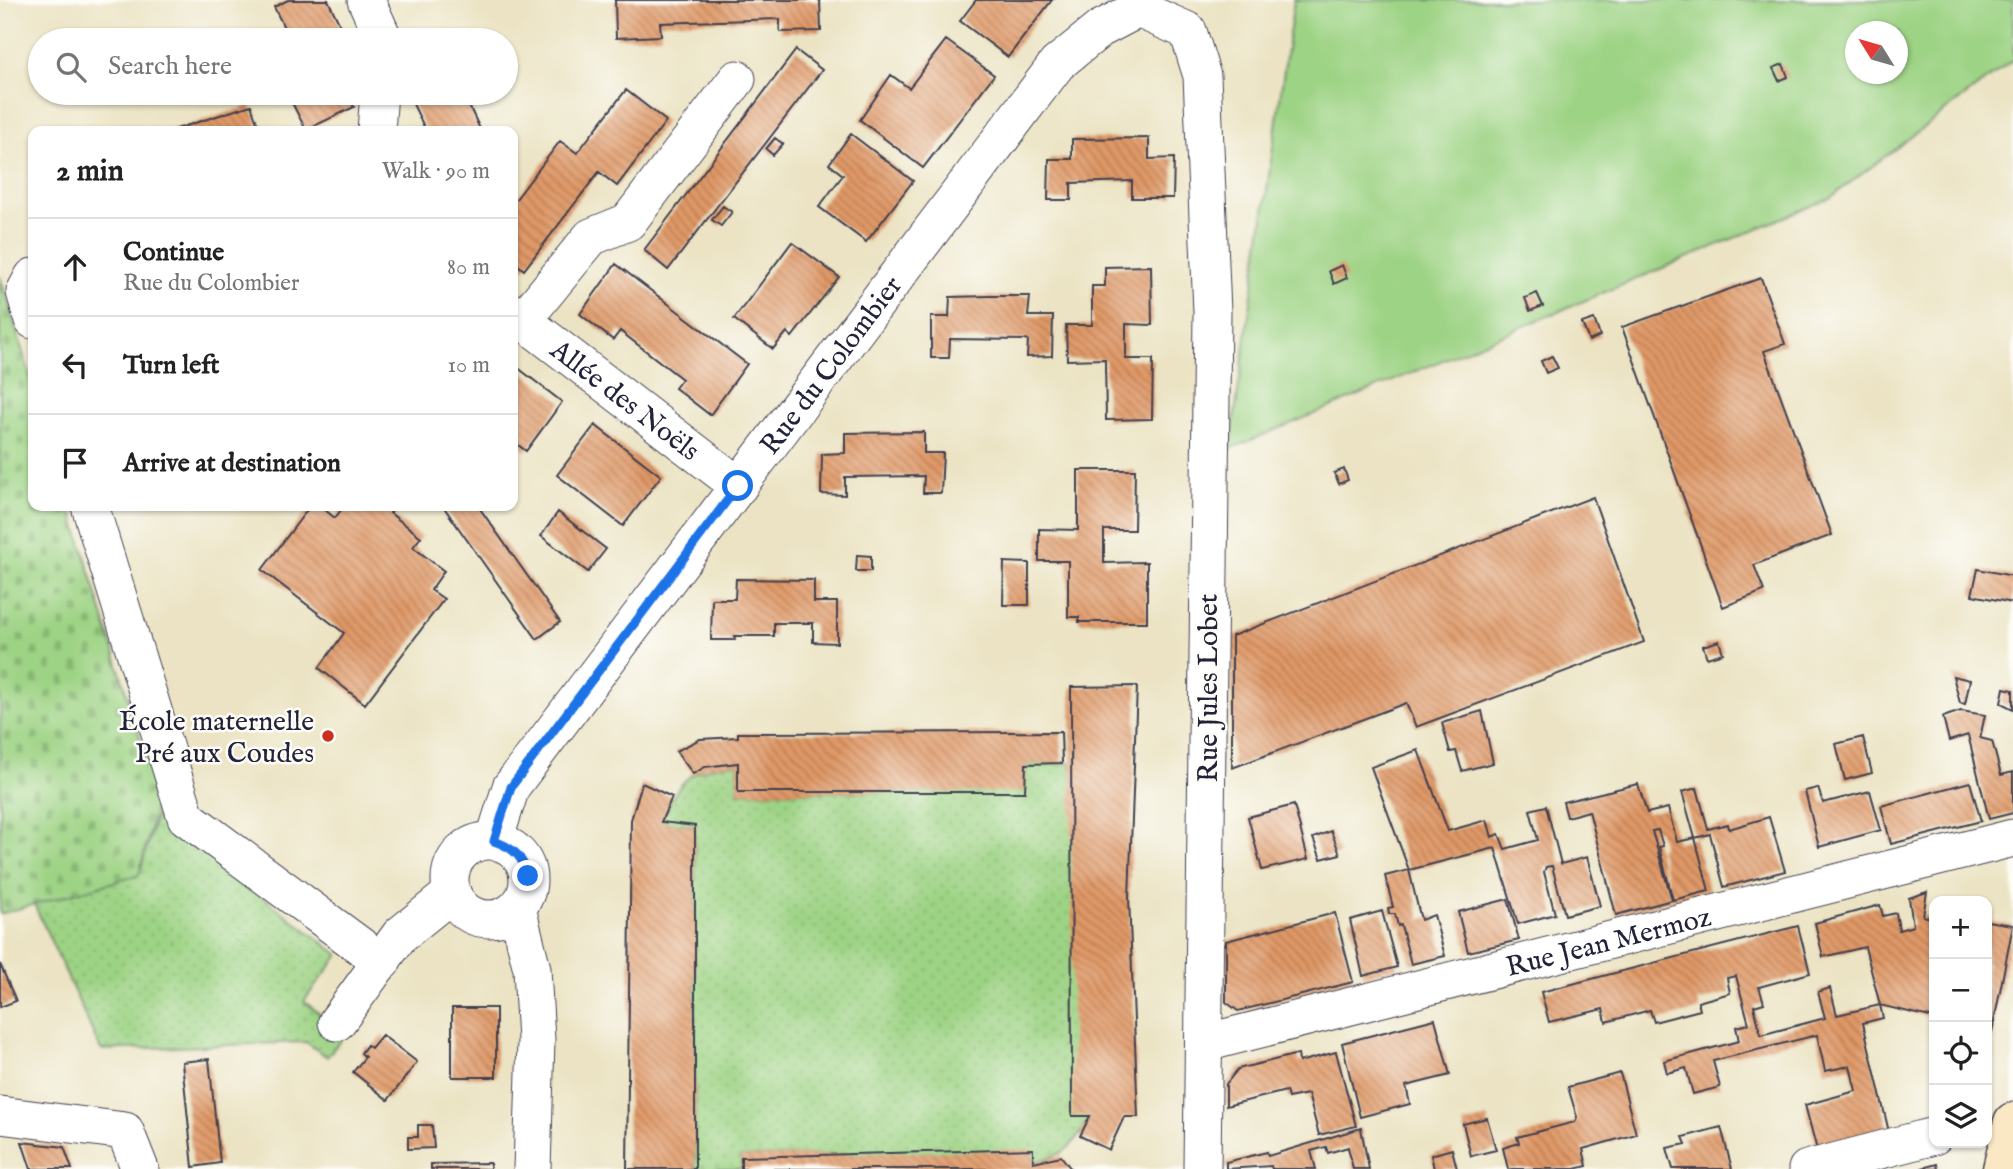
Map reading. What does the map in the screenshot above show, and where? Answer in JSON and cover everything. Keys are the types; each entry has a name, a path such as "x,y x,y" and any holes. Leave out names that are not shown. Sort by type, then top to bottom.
{"main road":[{"path":"2002,1169 2013,1120"}],"street":[{"path":"366,0 379,28"},
{"name":"Rue du Colombier","path":"494,841 511,787 1057,64 1100,29 1138,9 1188,31 1202,76 1210,207"},
{"path":"518,317 591,237 628,222 737,79"},
{"path":"376,126 378,105"},
{"name":"Rue Jules Lobet","path":"1202,1169 1212,312 1210,207"},
{"path":"28,285 24,292 28,304"},
{"name":"Allée des Noëls","path":"518,317 738,486"},
{"path":"92,511 186,817 382,962"},
{"name":"Rue Jean Mermoz","path":"1205,1043 2013,838"},
{"path":"494,841 510,847 523,859 528,876 526,893 517,908 504,917 488,919 472,916 460,906 452,893 450,877 459,856 478,842 494,841"},
{"path":"337,1022 400,935 452,893"},
{"path":"517,908 532,969 536,1041 532,1169"},
{"path":"0,1115 125,1131 140,1169"},
{"path":"1992,1122 2013,1120"},
{"path":"1807,1169 1929,1137"}],"green space":[{"path":"1294,0 2013,0 2013,60 1830,198 1230,449"},
{"path":"0,276 28,369 28,511 72,511 158,797 139,875 0,914"},
{"path":"738,763 738,792 1025,791 1026,764 1071,763 1090,1116 1068,1148 1054,1156 1033,1162 1033,1150 741,1157 741,1169 695,1169 695,826 661,822 674,794 689,778 708,768"},
{"path":"156,816 339,955 304,1001 345,1035 327,1057 306,1042 101,1050 34,904 139,875"}],"building":[{"path":"288,0 328,0 341,28 284,28 274,7"},
{"path":"615,0 820,0 821,31 780,32 780,19 660,23 661,36 616,38"},
{"path":"976,0 1052,0 1008,57 960,21"},
{"path":"946,40 994,75 923,168 860,120 891,75 909,88"},
{"path":"796,50 822,70 668,270 644,250"},
{"path":"1783,64 1788,77 1779,81 1773,68"},
{"path":"626,90 666,121 617,186 599,172 524,270 518,265 518,196 560,141 577,153"},
{"path":"251,105 258,126 186,126"},
{"path":"293,105 354,107 314,126 304,126"},
{"path":"413,105 469,105 479,126 424,126"},
{"path":"851,134 913,181 866,242 819,207 843,175 829,164"},
{"path":"775,138 783,144 773,155 766,149"},
{"path":"1149,138 1149,159 1174,158 1173,198 1132,198 1132,181 1071,183 1071,200 1048,200 1049,159 1072,159 1072,139"},
{"path":"723,206 732,212 721,226 712,220"},
{"path":"792,242 839,277 792,337 787,332 773,349 734,319"},
{"path":"616,264 747,364 710,415 675,388 682,379 620,331 613,340 580,314"},
{"path":"1342,265 1347,278 1334,284 1329,271"},
{"path":"1151,266 1152,325 1126,324 1126,359 1153,359 1152,419 1106,420 1105,359 1067,360 1066,325 1092,325 1092,286 1105,286 1105,267"},
{"path":"1761,278 1785,344 1764,351 1832,535 1754,565 1764,591 1723,607 1622,327"},
{"path":"1537,293 1543,306 1530,311 1525,298"},
{"path":"1030,296 1028,316 1053,316 1052,356 1027,357 1028,340 950,339 949,358 931,358 931,317 949,317 950,297"},
{"path":"1594,319 1600,336 1589,341 1582,323"},
{"path":"1552,356 1558,368 1546,373 1541,361"},
{"path":"518,368 562,402 526,451 518,445"},
{"path":"595,425 661,476 623,526 557,475"},
{"path":"924,432 924,453 943,453 941,493 923,493 924,476 845,477 845,495 821,494 822,454 845,453 845,433"},
{"path":"1344,469 1348,480 1339,484 1334,473"},
{"path":"1078,470 1135,470 1134,530 1104,530 1104,563 1147,562 1147,622 1079,622 1079,617 1068,617 1068,561 1039,561 1039,529 1078,530"},
{"path":"1593,497 1644,642 1416,727 1406,703 1232,768 1232,636"},
{"path":"306,511 326,511 335,518 340,511 392,511 390,513 421,537 413,547 444,571 431,590 444,599 365,704 319,668 344,633 262,570"},
{"path":"447,511 482,511 560,622 537,639"},
{"path":"558,512 606,549 588,572 541,536"},
{"path":"857,555 871,556 871,571 856,571"},
{"path":"1004,562 1029,563 1029,605 1003,605"},
{"path":"1978,569 2013,576 2013,603 1972,595"},
{"path":"736,579 814,580 814,602 837,602 837,643 813,642 813,623 774,623 774,636 734,636 735,640 711,640 712,599 735,599"},
{"path":"1719,641 1723,653 1707,658 1703,646"},
{"path":"1953,676 1970,680 1965,704 1960,703"},
{"path":"1137,686 1129,898 1138,1117 1124,1117 1109,1150 1080,1136 1090,1116 1072,1116 1071,687"},
{"path":"2004,688 2013,690 2013,709 2001,703"},
{"path":"1482,711 1493,763 1462,771 1456,751 1450,752 1442,723"},
{"path":"1961,711 1985,715 1980,738 1992,741 2001,775 2013,772 2013,813 1989,819 1968,735 1949,741 1943,717"},
{"path":"1061,732 1062,763 1026,764 1025,792 738,792 738,763 705,767 693,774 676,751 700,739 738,737 738,733"},
{"path":"1863,737 1872,773 1845,780 1836,744"},
{"path":"1418,750 1448,831 1487,820 1492,837 1499,834 1505,849 1538,840 1530,810 1546,806 1561,864 1587,857 1600,906 1565,915 1552,866 1546,867 1544,872 1555,914 1518,924 1495,848 1409,870 1371,767"},
{"path":"1970,782 1981,821 1891,844 1881,806"},
{"path":"642,783 672,797 661,822 695,826 695,1169 627,1169 631,820"},
{"path":"1638,784 1647,813 1668,808 1677,842 1695,838 1709,891 1673,900 1659,847 1663,846 1658,830 1652,831 1672,900 1616,915 1589,811 1567,817 1563,802"},
{"path":"1697,788 1708,829 1728,824 1729,829 1769,817 1785,871 1724,887 1710,834 1695,838 1682,792"},
{"path":"1818,788 1823,803 1870,791 1881,830 1819,847 1805,791"},
{"path":"1294,805 1308,859 1262,870 1248,817"},
{"path":"1331,831 1340,854 1321,859 1313,838"},
{"path":"1409,870 1421,920 1434,915 1445,956 1411,964 1401,925 1398,926 1395,914 1389,914 1388,908 1393,907 1385,876"},
{"path":"1927,892 1923,916 1929,918 1929,1017 1880,1005 1865,947 1823,957 1815,923 1880,905 1883,916 1896,913 1899,930 1913,926 1909,898"},
{"path":"1508,899 1519,940 1468,952 1458,912"},
{"path":"1382,911 1397,967 1363,976 1350,920"},
{"path":"1335,913 1353,982 1238,1011 1226,1002 1226,941"},
{"path":"1992,922 2013,925 1992,1032"},
{"path":"1798,926 1810,973 1759,987 1764,1003 1754,1006 1761,1035 1825,1018 1818,992 1830,988 1837,1015 1880,1005 1883,1018 1863,1023 1889,1132 1817,1150 1805,1105 1856,1091 1850,1066 1825,1071 1817,1035 1713,1061 1720,1087 1693,1094 1686,1068 1667,1073 1664,1061 1739,1041 1736,1027 1749,1024 1736,976 1727,978 1730,993 1698,1002 1700,1010 1654,1022 1650,1010 1606,1022 1603,1009 1549,1022 1541,992"},
{"path":"0,964 16,1001 0,1007"},
{"path":"452,1008 496,1008 496,1077 452,1077"},
{"path":"1435,1019 1450,1075 1406,1086 1410,1104 1360,1117 1342,1043"},
{"path":"382,1035 417,1062 388,1100 353,1072 365,1057 361,1053 367,1045 371,1048"},
{"path":"1336,1052 1356,1126 1319,1135 1308,1094 1288,1098 1286,1091 1226,1106 1226,1084 1238,1069 1298,1054 1299,1062"},
{"path":"209,1059 220,1163 193,1167 182,1062"},
{"path":"1620,1073 1636,1134 1583,1149 1587,1166 1575,1169 1508,1169 1503,1148 1519,1143 1517,1137 1575,1122 1577,1117 1568,1087"},
{"path":"1487,1118 1496,1150 1471,1156 1463,1124"},
{"path":"418,1125 432,1125 434,1148 408,1149 408,1137 418,1137"},
{"path":"1721,1127 1732,1169 1673,1169 1667,1148 1686,1144 1683,1137"},
{"path":"1361,1128 1369,1169 1353,1169 1348,1147 1328,1153 1326,1147 1311,1151 1316,1169 1272,1169 1271,1166 1226,1169 1226,1162 1267,1152 1268,1156"},
{"path":"22,1142 64,1147 72,1169 31,1169"},
{"path":"1033,1149 1033,1162 1061,1156 1071,1169 741,1169 741,1157"},
{"path":"1452,1149 1457,1169 1434,1169 1431,1155"},
{"path":"490,1163 490,1169 431,1169 431,1164"},
{"path":"1937,1164 1938,1169 1922,1169 1922,1168"}],"place":[{"name":"École maternelle Pré aux Coudes","path":"328,736"}],"route":[{"path":"528,876 523,859 510,847 494,841 511,787 738,486"}]}
